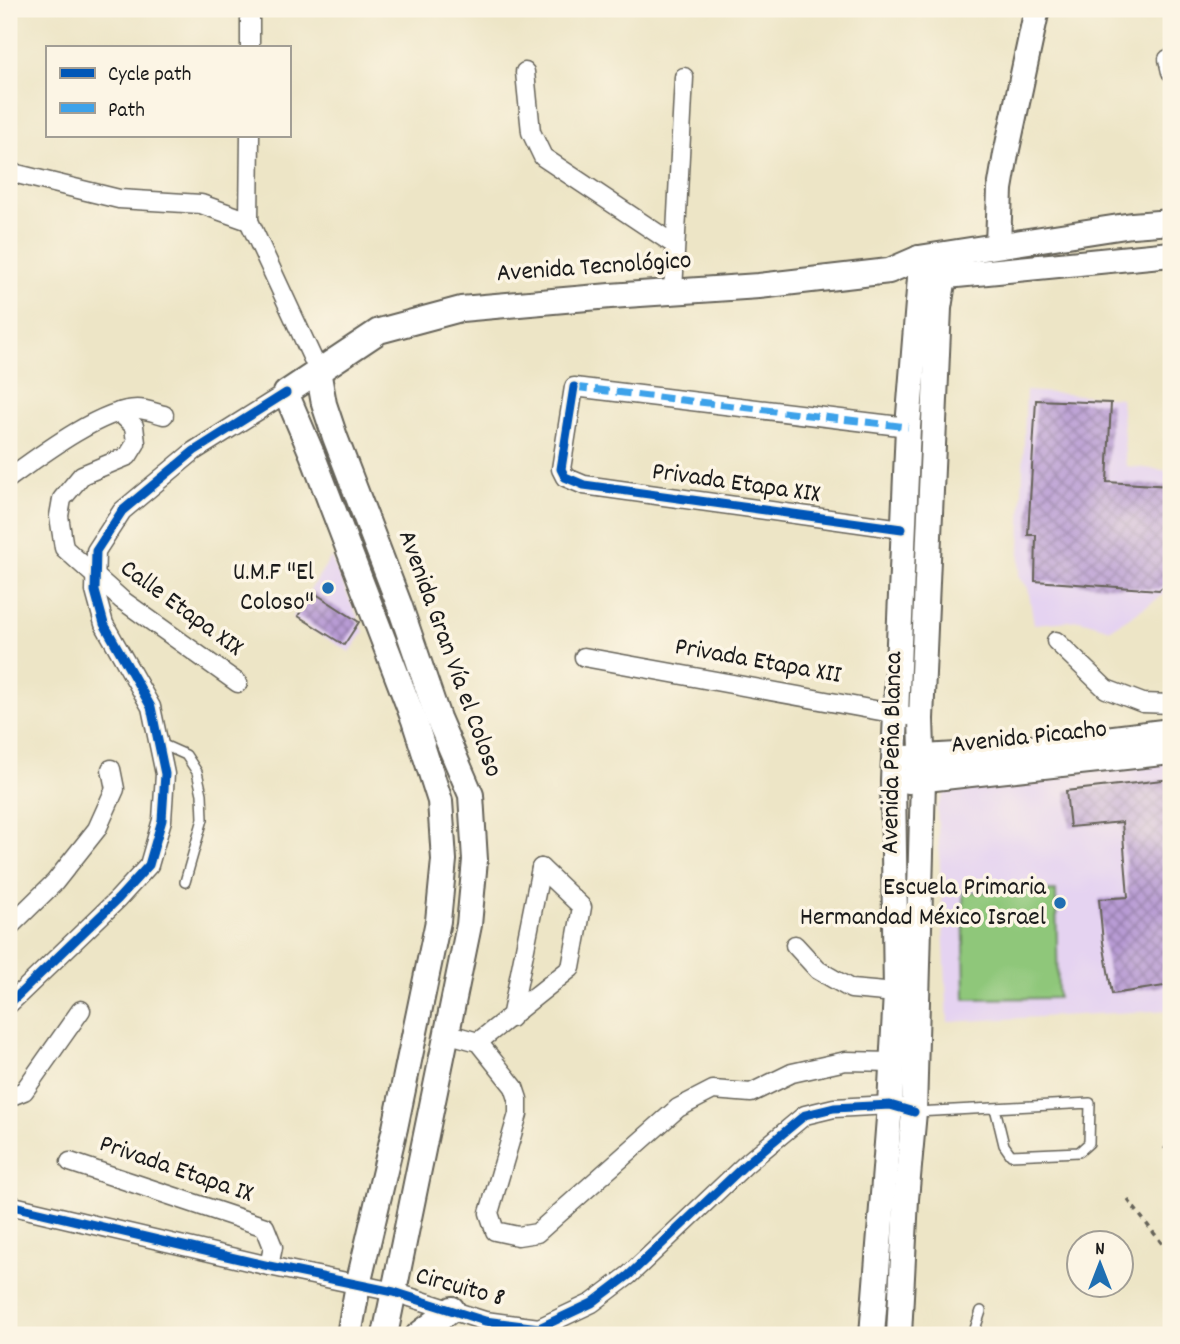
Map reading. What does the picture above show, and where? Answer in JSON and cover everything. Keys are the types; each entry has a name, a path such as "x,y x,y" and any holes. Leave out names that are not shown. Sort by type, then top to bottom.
{"main road":[{"path":"998,245 1000,189 1037,9"},
{"name":"Avenida Tecnológico","path":"932,267 998,245 1132,225 1171,222"},
{"name":"Avenida Tecnológico","path":"286,393 379,331 461,309 759,286 932,267 1171,254"},
{"name":"Avenida Peña Blanca","path":"872,1335 896,993 894,770 902,529 908,427 932,267"},
{"name":"Avenida Peña Blanca","path":"899,1335 906,1199 914,1112 921,719 939,308 932,267"},
{"name":"Avenida Gran Vía el Coloso","path":"318,370 324,404 335,437 399,604 438,718 471,795 475,860 469,925 385,1335"},
{"name":"Avenida Gran Vía el Coloso","path":"286,393 415,720 440,800 444,860 438,921 349,1335"},
{"name":"Avenida Picacho","path":"922,769 991,752 1171,731"},
{"name":"Avenida Picacho","path":"894,770 1171,752"},
{"path":"418,1335 453,1309"}],"street":[{"path":"250,9 250,46"},
{"path":"525,72 531,132 542,157 675,245"},
{"path":"673,292 684,77"},
{"name":"Avenida Gran Vía el Coloso","path":"250,136 249,221 318,370"},
{"path":"9,172 119,199 201,204 249,221"},
{"name":"Privada Etapa XIX","path":"902,529 584,485 565,477 561,469 574,387 908,427"},
{"path":"9,1004 118,899 149,865 162,820 165,774 151,707 104,624 95,591 96,551 122,511 194,451 286,393"},
{"path":"9,478 58,442 119,412 138,409 164,415"},
{"name":"Calle Etapa XIX","path":"119,412 134,426 136,443 128,456 82,475 62,499 58,516 64,548 122,600 238,683"},
{"path":"1056,641 1106,689 1143,703 1171,704"},
{"name":"Privada Etapa XII","path":"584,657 921,719"},
{"path":"9,927 55,882 96,829 114,789 111,769"},
{"path":"478,1042 511,1017 571,968 582,907 541,868 511,1017"},
{"path":"795,945 818,970 851,989 896,993"},
{"path":"9,1097 24,1091 81,1010"},
{"path":"446,1034 478,1042 514,1087 518,1099 518,1114 489,1213 495,1231 518,1236 537,1233 678,1108 713,1090 751,1093 792,1073 846,1061 892,1062"},
{"name":"Circuito 8","path":"9,1205 269,1266 394,1292 485,1321 539,1328 592,1303 629,1275 746,1164 804,1115 834,1108 890,1105 914,1112"},
{"name":"Privada Etapa IX","path":"70,1162 265,1227 273,1247 269,1266"}],"lane":[{"path":"159,743 186,755 197,772 202,794 203,818 185,882"},
{"path":"914,1112 1090,1103 1089,1143 1079,1152 1010,1155 1004,1145 995,1108"},
{"path":"973,1335 981,1311"}],"path":[{"path":"1164,1147 1171,1152"},
{"path":"1128,1200 1171,1255"}],"shaded area":[{"path":"1026,391 1121,398 1126,466 1171,471 1171,590 1111,629 1080,620 1034,624 1028,588 1019,576"},
{"name":"U.M.F \"El Coloso\"","path":"331,557 364,632 350,652 292,618"},
{"name":"Escuela Primaria Hermandad México Israel","path":"1171,758 1171,1010 948,1022 937,808 946,790"}],"green space":[{"path":"1056,891 1058,998 965,999 963,892"}],"building":[{"path":"1036,400 1111,403 1107,482 1171,486 1171,580 1159,590 1035,581 1036,535 1028,535"},
{"path":"313,592 359,622 344,645 298,616"},
{"path":"1171,779 1171,985 1112,994 1099,899 1128,897 1122,822 1070,827 1066,791"}],"marked path":[{"path":"574,387 908,427"}],"cycle path":[{"path":"574,387 561,469 565,477 584,485 902,529"},
{"path":"9,1004 118,899 149,865 162,820 165,774 151,707 104,624 95,591 96,551 122,511 194,451 286,393"},
{"path":"9,1205 269,1266 394,1292 485,1321 539,1328 592,1303 629,1275 746,1164 805,1115 834,1108 890,1105 914,1112"}],"place":[{"name":"U.M.F \"El Coloso\"","path":"328,588"},
{"name":"Escuela Primaria Hermandad México Israel","path":"1060,903"}]}
